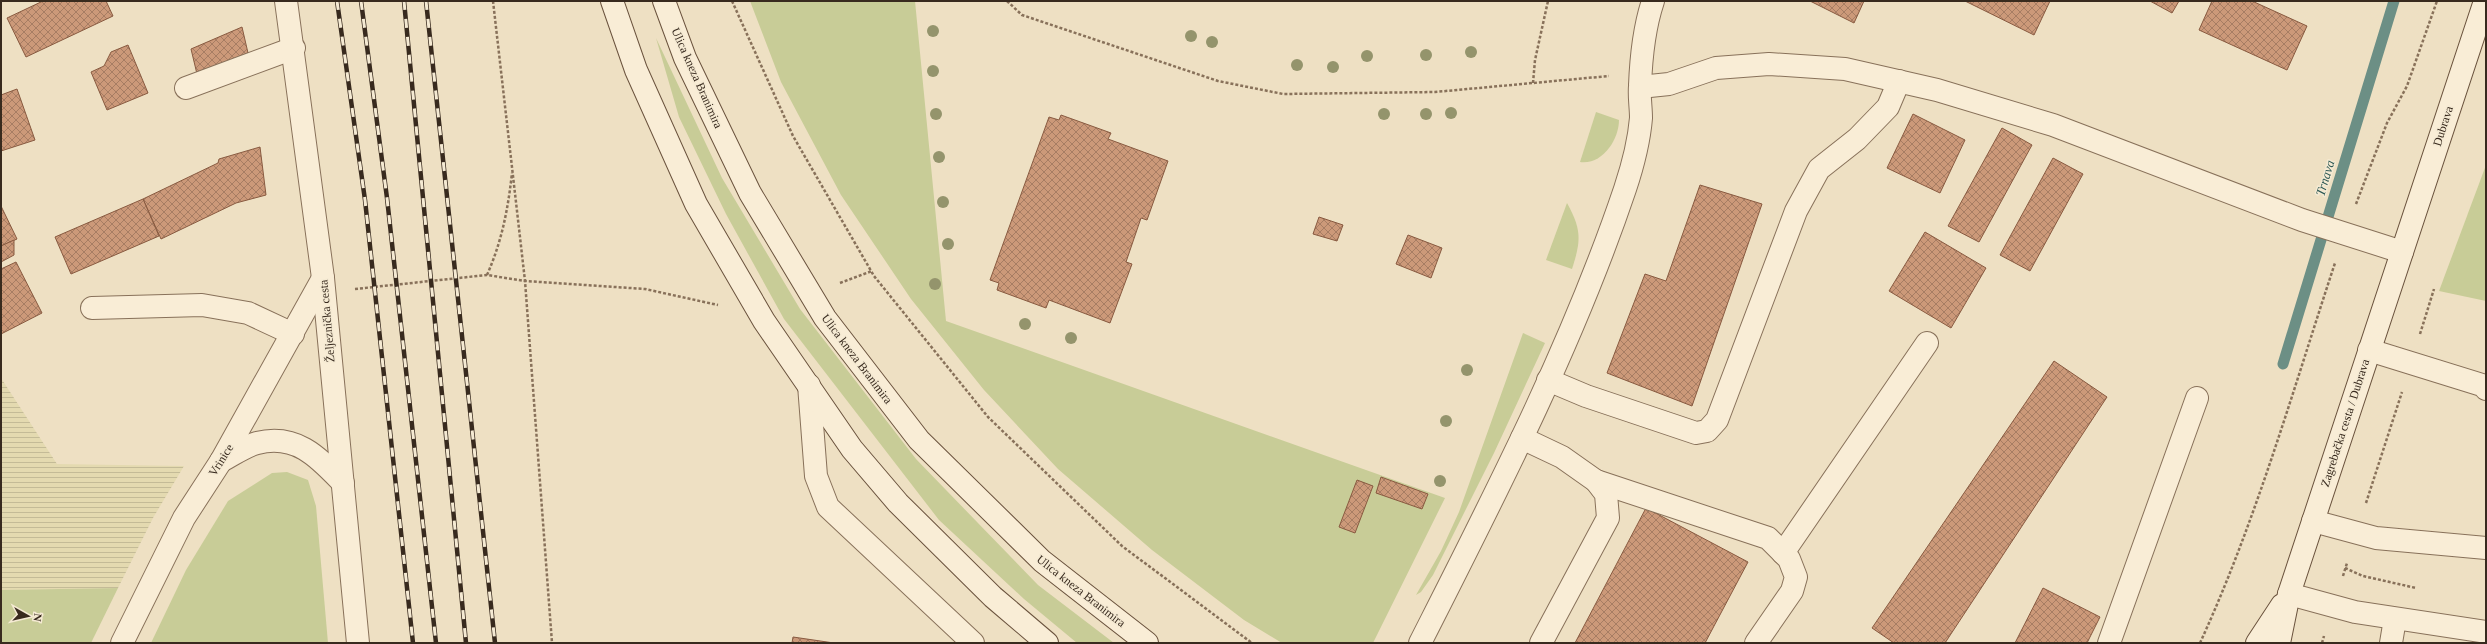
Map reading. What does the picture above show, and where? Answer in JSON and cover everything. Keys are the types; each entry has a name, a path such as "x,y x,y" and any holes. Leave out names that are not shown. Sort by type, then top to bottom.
{"street":[{"name":"Željeznička cesta","path":"286,1 294,48 324,285 358,643"},
{"path":"612,1 636,70 696,204 755,306 852,449 898,503 993,597 1047,643"},
{"name":"Ulica kneza Branimira","path":"664,1 685,58 750,193 825,318 919,440 1042,561 1147,643"},
{"path":"1420,643 1522,438 1591,278 1625,189 1636,153 1641,117 1640,80 1642,50 1653,1"},
{"name":"Dubrava","path":"2402,252 2485,1"},
{"path":"186,88 294,48"},
{"path":"1640,80 1669,84 1716,68 1769,64 1845,68 1937,90 2053,125 2302,220 2402,252"},
{"path":"1548,380 1586,396 1696,433 1707,431 1717,420 1796,211 1819,169 1857,138 1888,107 1899,81"},
{"name":"Zagrebačka cesta / Dubrava","path":"2289,594 2402,252"},
{"name":"Vrinice","path":"122,643 184,518 222,461 293,334 324,285"},
{"path":"92,308 202,305 248,313 293,334"},
{"path":"1783,553 1928,343"},
{"path":"2369,350 2485,386 2486,389"},
{"path":"809,385 816,476 828,507 973,643"},
{"path":"2109,643 2197,398"},
{"path":"1522,438 1562,457 1596,481 1768,538 1789,559 1796,576 1792,591 1756,643"},
{"path":"222,461 256,443 278,441 292,444 315,454 343,483"},
{"path":"1541,643 1608,518 1606,494 1596,481"},
{"path":"2313,521 2376,538 2486,548"},
{"path":"2289,594 2355,612 2486,632"},
{"path":"2257,643 2289,594"},
{"path":"2279,643 2289,594"},
{"path":"2391,643 2395,619"}],"path":[{"path":"493,1 525,281 552,643"},
{"path":"732,1 793,136 872,271 988,417 1122,546 1252,643"},
{"path":"1007,1 1022,15 1029,18 1218,81 1283,94 1435,92 1533,83 1640,80"},
{"path":"1533,83 1535,60 1548,1"},
{"path":"2353,211 2387,123 2413,72 2437,1"},
{"path":"487,274 498,251 507,214 512,168"},
{"path":"2200,643 2226,587 2338,255"},
{"path":"810,293 872,271"},
{"path":"324,285 487,274 525,281 645,289 714,305 755,306"},
{"path":"2422,330 2434,289"},
{"path":"2366,504 2403,388"},
{"path":"2345,568 2363,576 2422,589"},
{"path":"2322,643 2323,639"}],"shaded area":[{"path":"1,378 57,464 184,466 153,518 118,588 1,590"}],"green space":[{"path":"750,1 915,1 946,321 1445,498 1373,643 1282,643 1244,620 1152,550 1058,469 984,390 911,299 841,195 781,82"},
{"path":"656,38 722,178 800,309 916,459 1038,585 1114,643 1077,643 1024,599 939,520 784,319 726,214 679,117"},
{"path":"1596,112 1619,120 1616,135 1613,142 1602,155 1588,162 1580,162"},
{"path":"2486,165 2486,301 2439,291"},
{"path":"1567,203 1578,228 1577,251 1572,269 1546,260"},
{"path":"1523,333 1545,343 1494,453 1433,575 1421,592 1416,595 1441,551 1459,512"},
{"path":"287,472 308,480 316,506 328,643 151,643 186,570 228,501 272,473"},
{"path":"118,588 91,643 1,643 1,590"}],"building":[{"path":"43,1 106,1 113,16 26,57 7,18"},
{"path":"1810,1 1864,1 1854,23"},
{"path":"1965,1 2050,1 2034,35"},
{"path":"2150,1 2179,1 2172,13"},
{"path":"2212,1 2252,1 2307,26 2287,70 2199,30"},
{"path":"242,27 248,53 197,74 191,49"},
{"path":"128,45 148,93 107,110 91,72 104,66 111,52"},
{"path":"17,89 35,140 1,151 1,95"},
{"path":"1913,114 1965,140 1940,193 1887,168"},
{"path":"1061,115 1111,133 1108,139 1168,161 1147,220 1141,218 1126,262 1132,264 1110,323 1049,300 1046,308 997,290 999,283 990,280 1049,117 1059,120"},
{"path":"2002,128 2032,145 1979,242 1948,226"},
{"path":"260,147 266,195 236,203 161,239 143,199 218,163 219,159"},
{"path":"2053,158 2083,174 2030,271 2000,255"},
{"path":"1700,185 1762,204 1692,406 1607,373 1645,274 1666,281"},
{"path":"143,199 159,236 71,274 55,237"},
{"path":"1,206 17,239 1,246"},
{"path":"1319,217 1343,225 1337,241 1313,234"},
{"path":"1925,232 1986,268 1951,328 1889,291"},
{"path":"1408,235 1442,248 1431,278 1396,264"},
{"path":"14,240 14,255 1,262 1,246"},
{"path":"16,262 42,313 1,334 1,269"},
{"path":"2054,361 2107,397 1945,643 1894,643 1872,628"},
{"path":"1381,477 1428,494 1422,509 1376,493"},
{"path":"1357,480 1373,486 1355,533 1339,527"},
{"path":"1646,508 1748,562 1705,643 1575,643"},
{"path":"2043,588 2100,617 2087,643 2015,643"},
{"path":"793,637 834,643 792,643"}],"waterway":[{"name":"Trnava","path":"2283,364 2394,1"}],"railway":[{"path":"337,1 365,200 413,643"},
{"path":"361,1 387,198 436,643"},
{"path":"404,1 466,643"},
{"path":"426,1 495,643"}]}
